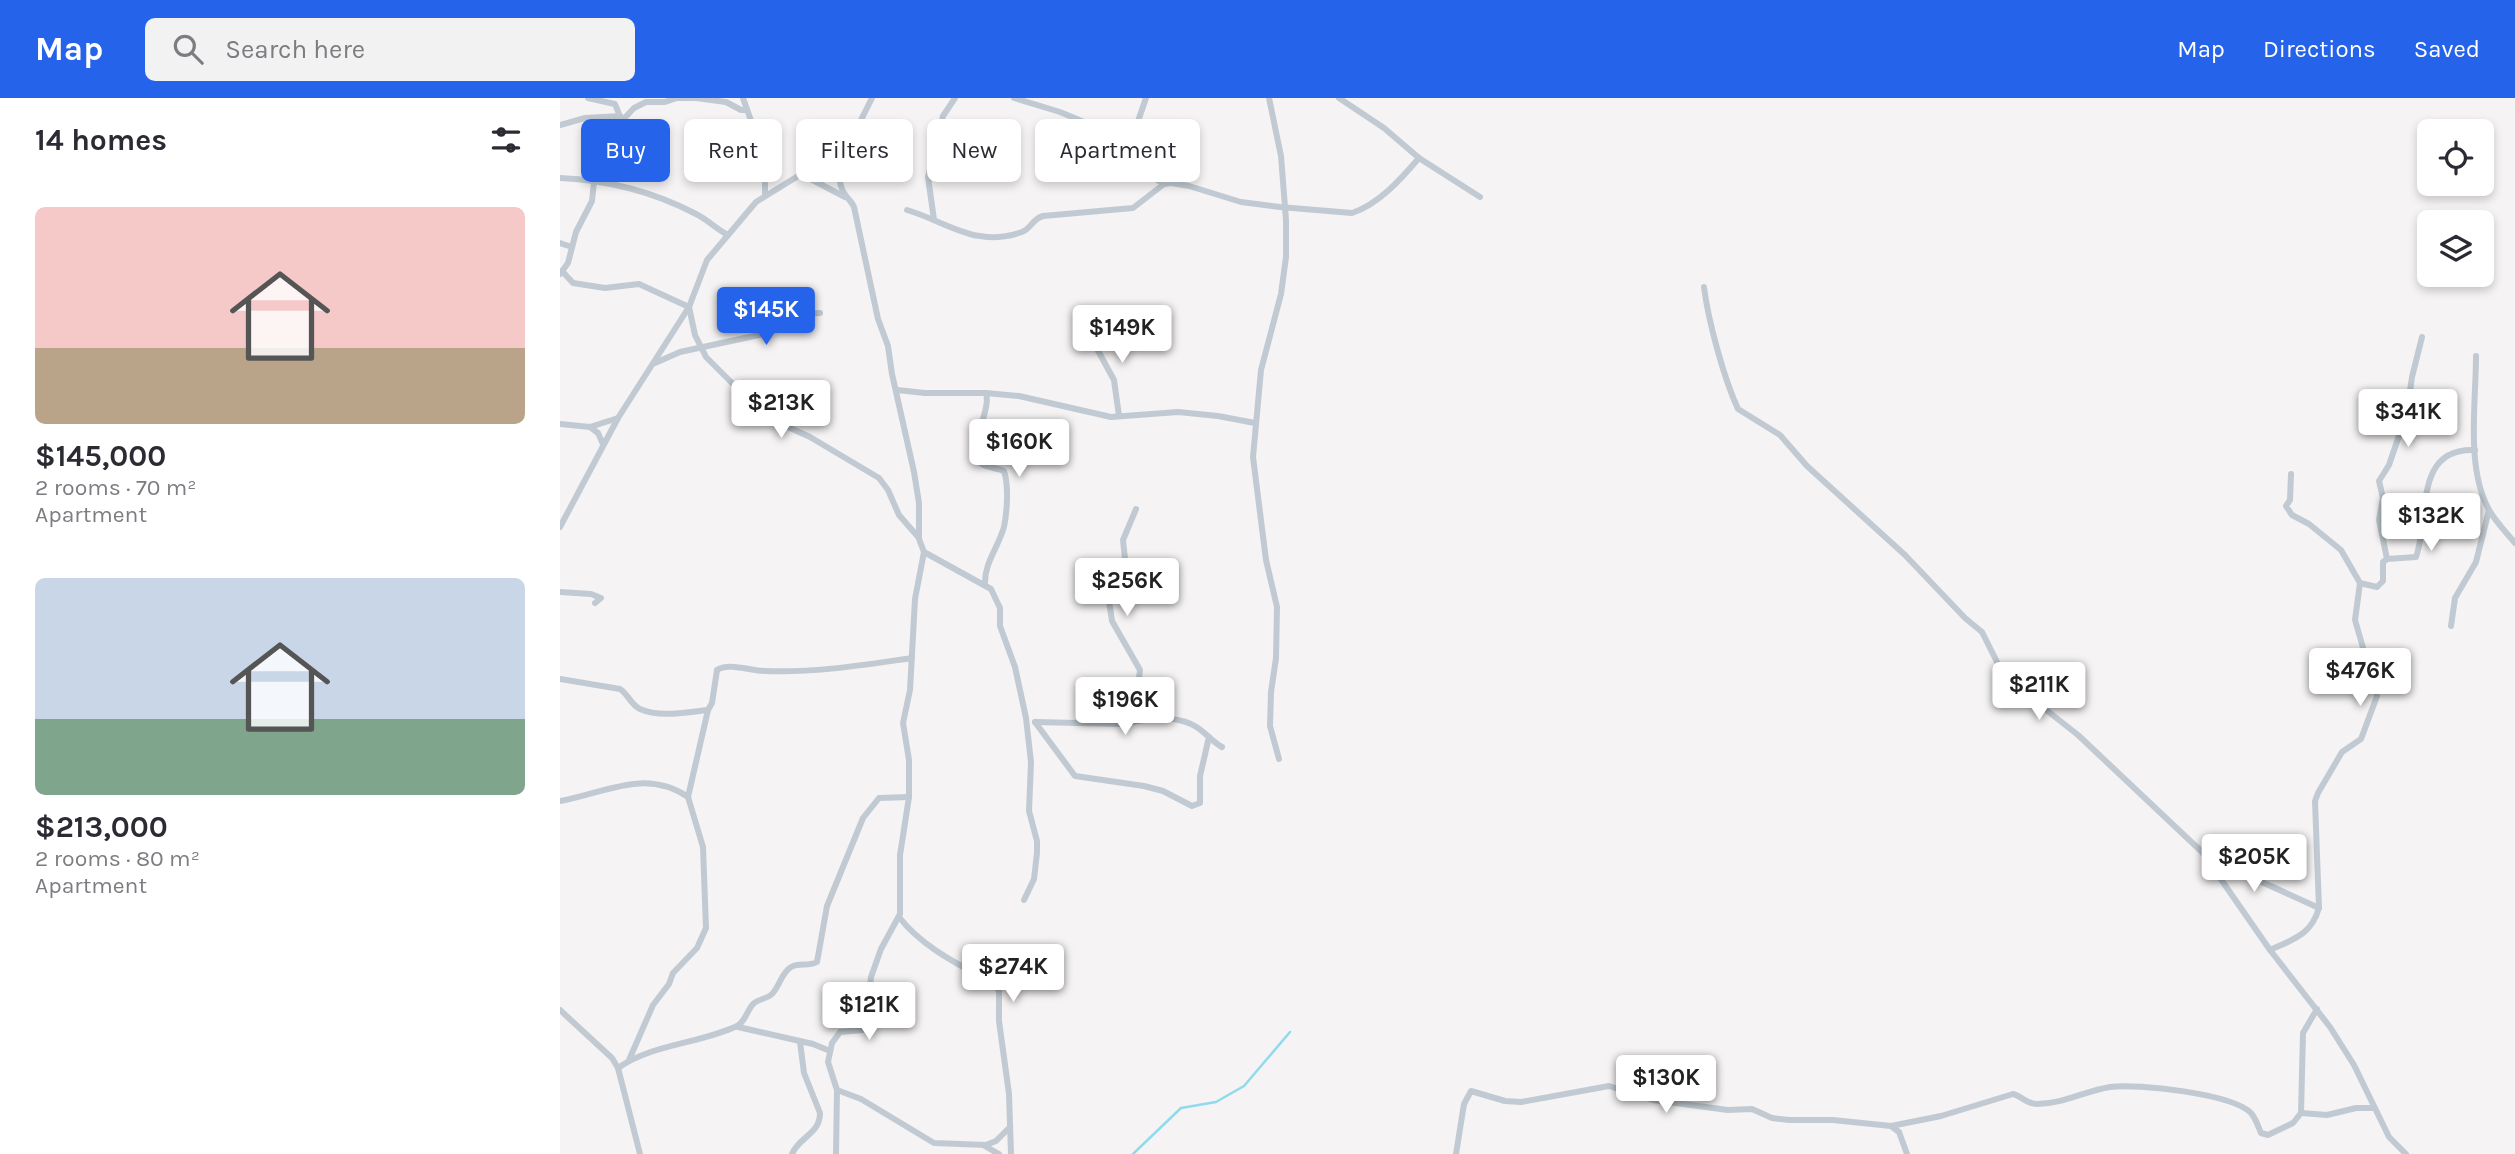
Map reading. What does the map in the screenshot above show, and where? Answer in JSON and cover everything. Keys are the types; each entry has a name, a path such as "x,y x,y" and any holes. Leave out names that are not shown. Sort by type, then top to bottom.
{"street":[{"path":"589,98 615,104 619,115"},
{"path":"617,119 620,98"},
{"path":"560,125 585,118 619,115 646,102 665,102 677,98 726,102 741,110 747,110"},
{"path":"743,98 765,160 765,195"},
{"path":"862,119 872,98"},
{"path":"934,220 928,177 943,116 955,98"},
{"path":"1014,98 1078,119"},
{"path":"1139,119 1146,98"},
{"path":"1269,98 1279,137 1286,208 1284,269 1281,294 1262,365 1261,393 1255,423 1255,480 1266,560 1276,607 1276,658 1270,726 1279,760"},
{"path":"1339,98 1384,128 1419,158 1480,197"},
{"path":"1161,182 1189,186 1241,202 1352,213 1389,190 1419,158"},
{"path":"560,527 618,418 689,307 707,260 765,195 796,177"},
{"path":"560,178 581,179"},
{"path":"593,182 592,201 578,228 568,263 561,273 573,283 605,288 639,284 689,307"},
{"path":"603,182 662,199 698,214 712,227 727,235"},
{"path":"816,182 850,200"},
{"path":"841,182 843,191 854,204 872,293 888,346 914,472 919,539"},
{"path":"907,210 975,236 990,239 1023,232 1034,219 1042,216 1133,208 1164,184"},
{"path":"560,243 572,247"},
{"path":"1704,287 1717,345 1738,409 1780,435 1807,466 1905,555 1987,638 2000,668 2012,683 2078,735 2202,852 2347,1054 2389,1137 2406,1154"},
{"path":"689,307 695,335 706,356 769,416 879,478 899,514 919,539 924,552 915,599 910,690 903,723 909,760 909,797 900,855 898,917 881,949 871,977 869,1025 863,1030 840,1032 835,1036 830,1051 828,1062 837,1090 836,1154"},
{"path":"654,363 701,348 776,330 792,315 820,313"},
{"path":"1094,318 1096,347 1114,380 1119,416"},
{"path":"2360,583 2372,587 2380,586 2383,581 2384,562 2387,559 2379,520 2383,498 2379,481 2389,465 2407,412 2422,337"},
{"path":"690,351 706,356"},
{"path":"2476,356 2477,476 2488,510 2515,543"},
{"path":"897,390 1020,396 1098,415 1178,412 1255,423"},
{"path":"985,586 985,574 1004,528 1006,506 1004,471 982,463 976,456 978,432 988,406 986,393"},
{"path":"560,424 590,427 618,418"},
{"path":"590,427 598,433 603,445"},
{"path":"2387,559 2416,557 2425,493 2432,476 2446,455 2475,450"},
{"path":"2270,950 2309,929 2319,908 2315,802 2342,752 2361,738 2377,696 2355,620 2360,583 2341,550 2287,510 2291,474"},
{"path":"1135,720 1140,670 1112,621 1109,601 1111,586 1125,559 1123,540 1136,509"},
{"path":"2451,626 2455,598 2476,562 2488,510"},
{"path":"924,552 985,586 996,597 1000,608 1000,626 1015,667 1026,722 1032,775 1028,811 1037,841 1037,853 1034,879 1024,900"},
{"path":"560,592 601,597 595,603"},
{"path":"629,1060 653,1005 669,984 673,973 697,948 706,928 703,847 689,793 708,710 712,703 717,670 722,666 762,671 833,670 912,659"},
{"path":"560,679 620,689 638,708 644,710 678,713 708,710"},
{"path":"1026,722 1121,724 1135,720 1173,719 1192,724 1222,747"},
{"path":"1035,722 1075,776 1144,786 1192,806 1200,803 1200,776 1209,737"},
{"path":"560,801 630,783 689,793"},
{"path":"618,1068 629,1060 735,1027 744,1020 753,1004 770,996 788,969 795,965 817,962 827,906 863,818 879,798 909,797"},
{"path":"2202,852 2319,908"},
{"path":"898,917 930,947 994,985 999,991 999,1021 1009,1094 1011,1154"},
{"path":"1456,1154 1468,1093 1473,1091 1498,1099 1521,1102 1609,1086 1653,1100 1728,1110 1752,1110 1772,1118 1833,1119 1891,1126 1941,1116 2010,1094 2018,1094 2025,1101 2039,1104 2060,1102 2109,1087 2156,1088 2225,1100 2250,1112 2263,1134 2273,1133 2293,1123 2301,1113 2303,1033 2316,1009"},
{"path":"560,1010 603,1049 618,1068 638,1153"},
{"path":"735,1027 751,1028 830,1051"},
{"path":"792,1154 795,1147 817,1128 820,1119 804,1073 800,1042"},
{"path":"837,1090 861,1099 934,1143 983,1145 996,1141 1010,1127"},
{"path":"2301,1113 2328,1115 2356,1108 2374,1108"},
{"path":"1891,1126 1899,1132 1907,1154"},
{"path":"983,1145 999,1154"}],"waterway":[{"path":"1133,1154 1181,1108 1216,1102 1244,1086 1290,1032"}]}
